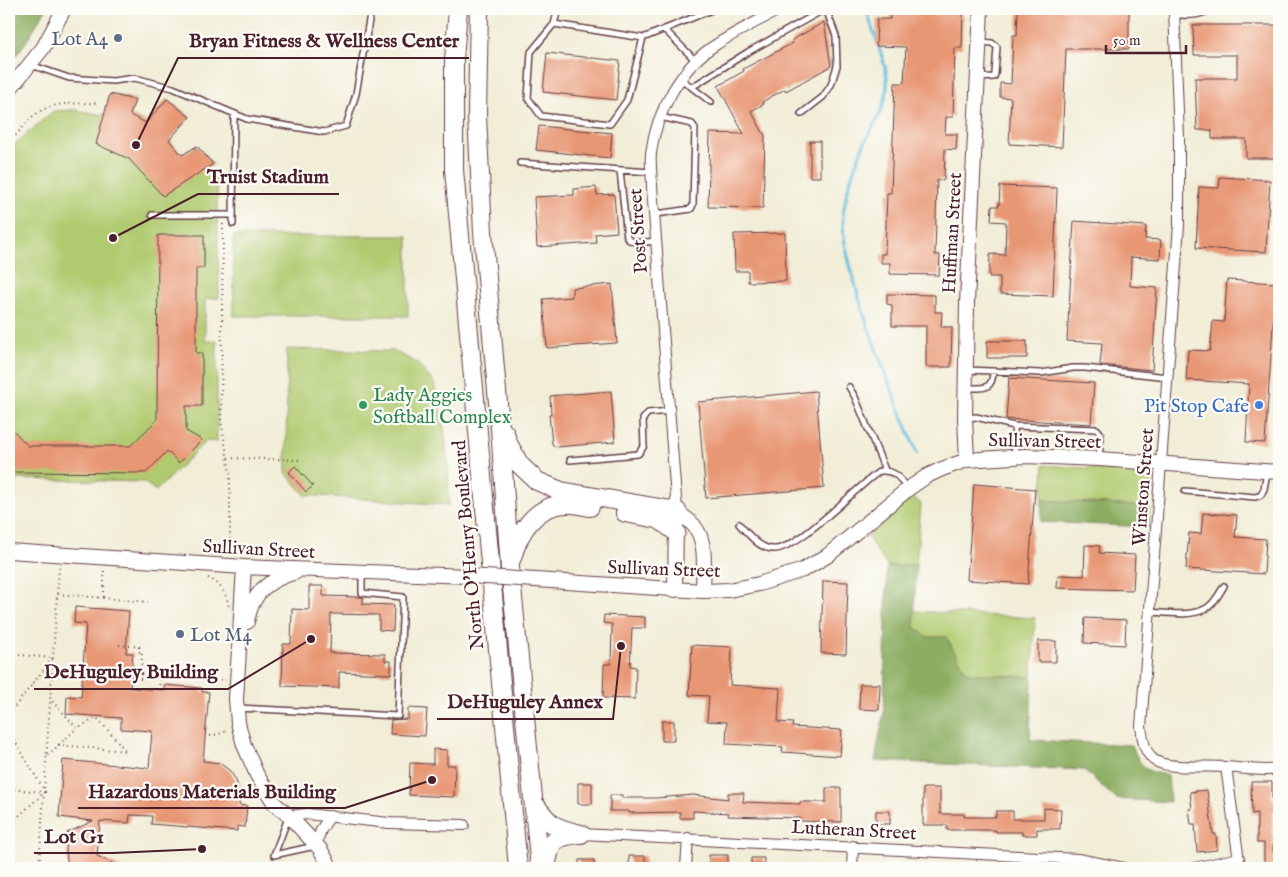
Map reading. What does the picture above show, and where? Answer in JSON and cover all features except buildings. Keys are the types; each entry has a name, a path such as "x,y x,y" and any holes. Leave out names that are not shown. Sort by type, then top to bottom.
{"highway":[{"name":"North O'Henry Boulevard","path":"458,9 454,60 454,170 518,868"},
{"path":"479,9 477,116 483,232 510,568 540,868"},
{"path":"499,414 508,443 520,465 537,480 561,491 677,511"},
{"path":"510,568 516,544 527,523 546,508 566,504 615,511 658,519 676,532"},
{"path":"534,803 547,821 559,829 581,834"},
{"path":"546,868 548,848 554,842 562,836 581,834"}],"street":[{"path":"9,90 43,48 64,9"},
{"name":"Post Street","path":"675,590 677,511 651,154 657,123 671,93 697,61 715,44 781,9"},
{"name":"Huffman Street","path":"967,460 965,388 967,293 981,9"},
{"name":"Winston Street","path":"1175,12 1179,225 1142,727 1145,749 1158,762 1169,765 1226,767 1265,771 1279,769"},
{"name":"Sullivan Street","path":"9,550 223,566 467,576 675,590 729,590 759,584 803,570 827,556 908,489 942,469 967,460 1015,456 1099,459 1273,472"},
{"path":"677,511 695,527 701,539 703,591"},
{"path":"244,567 236,708 244,745 257,775 276,804 316,845 331,868"},
{"path":"239,652 254,598 267,584 287,574 304,570"},
{"path":"1194,868 1239,863 1226,767"},
{"path":"289,816 307,814 389,823 464,825"},
{"path":"316,845 321,830 330,816"},
{"name":"Lutheran Street","path":"581,834 853,846 1124,868"},
{"path":"686,868 688,838"},
{"path":"852,868 853,846"}],"lane":[{"path":"31,64 69,78 113,81 135,78 172,88 247,119 324,132 346,126 356,94 371,9"},
{"path":"558,9 554,24 531,52 528,98 541,116 610,124 626,100 643,38"},
{"path":"554,24 643,38 714,9"},
{"path":"692,88 748,52 826,9 836,36 837,66 831,85 823,97 801,114"},
{"path":"1175,12 1197,15 1205,13 1210,9"},
{"path":"664,29 697,61"},
{"path":"681,79 711,102"},
{"path":"233,224 234,114"},
{"path":"656,214 691,209 693,205 695,128 692,124 660,117"},
{"path":"520,163 652,172"},
{"path":"620,170 627,238 629,241 636,243 657,241"},
{"path":"152,216 233,215"},
{"path":"966,370 1041,373 1085,368 1168,377"},
{"path":"965,388 985,388 990,385 993,371"},
{"path":"849,386 886,470"},
{"path":"570,460 638,454 644,446 643,419 648,413 670,411"},
{"path":"965,418 976,417 1014,426 1097,429 1101,434 1099,459"},
{"path":"1014,426 1015,456"},
{"path":"739,524 762,546 769,549 780,549 804,535 880,471 886,470 899,476 908,489"},
{"path":"1185,491 1255,497 1261,495 1273,472"},
{"path":"236,708 398,716 403,597 362,593 362,572"},
{"path":"1151,612 1193,612 1207,608 1216,600 1224,586"},
{"path":"289,816 274,855 316,845"}],"path":[{"path":"9,143 40,111 65,104 97,103"},
{"path":"223,220 221,420 230,473 230,548 223,566"},
{"path":"228,458 303,460"},
{"path":"40,868 60,567 51,566"},
{"path":"104,570 104,598"},
{"path":"203,577 211,579 221,588 228,600 230,614"},
{"path":"58,594 148,602"},
{"path":"119,645 141,647 139,652 142,652 141,679 128,678 128,675"},
{"path":"9,654 53,658"},
{"path":"9,714 53,658"},
{"path":"141,673 228,680"},
{"path":"159,690 160,674"},
{"path":"51,700 77,728"},
{"path":"47,756 58,745 77,728 96,718 126,751 58,745"},
{"path":"210,736 230,729 231,736"},
{"path":"9,731 44,792"},
{"path":"9,789 44,792"},
{"path":"9,825 44,792"}],"green space":[{"path":"9,9 46,9 24,45 9,64"},
{"path":"110,94 135,100 130,115 146,123 167,99 190,117 169,140 182,155 197,146 213,164 206,169 217,178 219,298 205,299 205,341 217,341 217,442 206,441 156,491 144,482 19,479 9,487 9,149 53,111 75,110 104,115"},
{"path":"233,236 408,236 408,316 234,316"},
{"name":"Lady Aggies Softball Complex","path":"287,349 394,351 417,363 434,383 444,427 448,463 449,505 305,495 286,473"},
{"path":"1044,465 1142,472 1152,482 1150,507 1042,500"},
{"path":"913,497 921,504 916,565 887,566 867,536"},
{"path":"1042,500 1150,507 1149,527 1041,522"},
{"path":"916,565 914,626 926,637 946,637 967,673 1032,677 1030,740 1132,745 1144,767 1154,772 1168,775 1170,802 1116,799 1084,770 875,761 884,712 887,566"},
{"path":"914,611 1035,618 1032,677 967,673 946,637 926,637 914,626"}],"waterway":[{"path":"867,9 886,73 887,90 883,106 864,144 851,179 844,207 843,230 848,258 865,318 917,453"}],"place":[{"name":"Lot A4","path":"118,38"},
{"name":"Bryan Fitness & Wellness Center","path":"136,145"},
{"name":"Truist Stadium","path":"113,238"},
{"name":"Lady Aggies Softball Complex","path":"363,405"},
{"name":"Pit Stop Cafe","path":"1259,405"},
{"name":"Lot M4","path":"180,634"},
{"name":"DeHuguley Building","path":"311,639"},
{"name":"DeHuguley Annex","path":"621,646"},
{"name":"Hazardous Materials Building","path":"432,780"},
{"name":"Lot G1","path":"202,849"}]}
